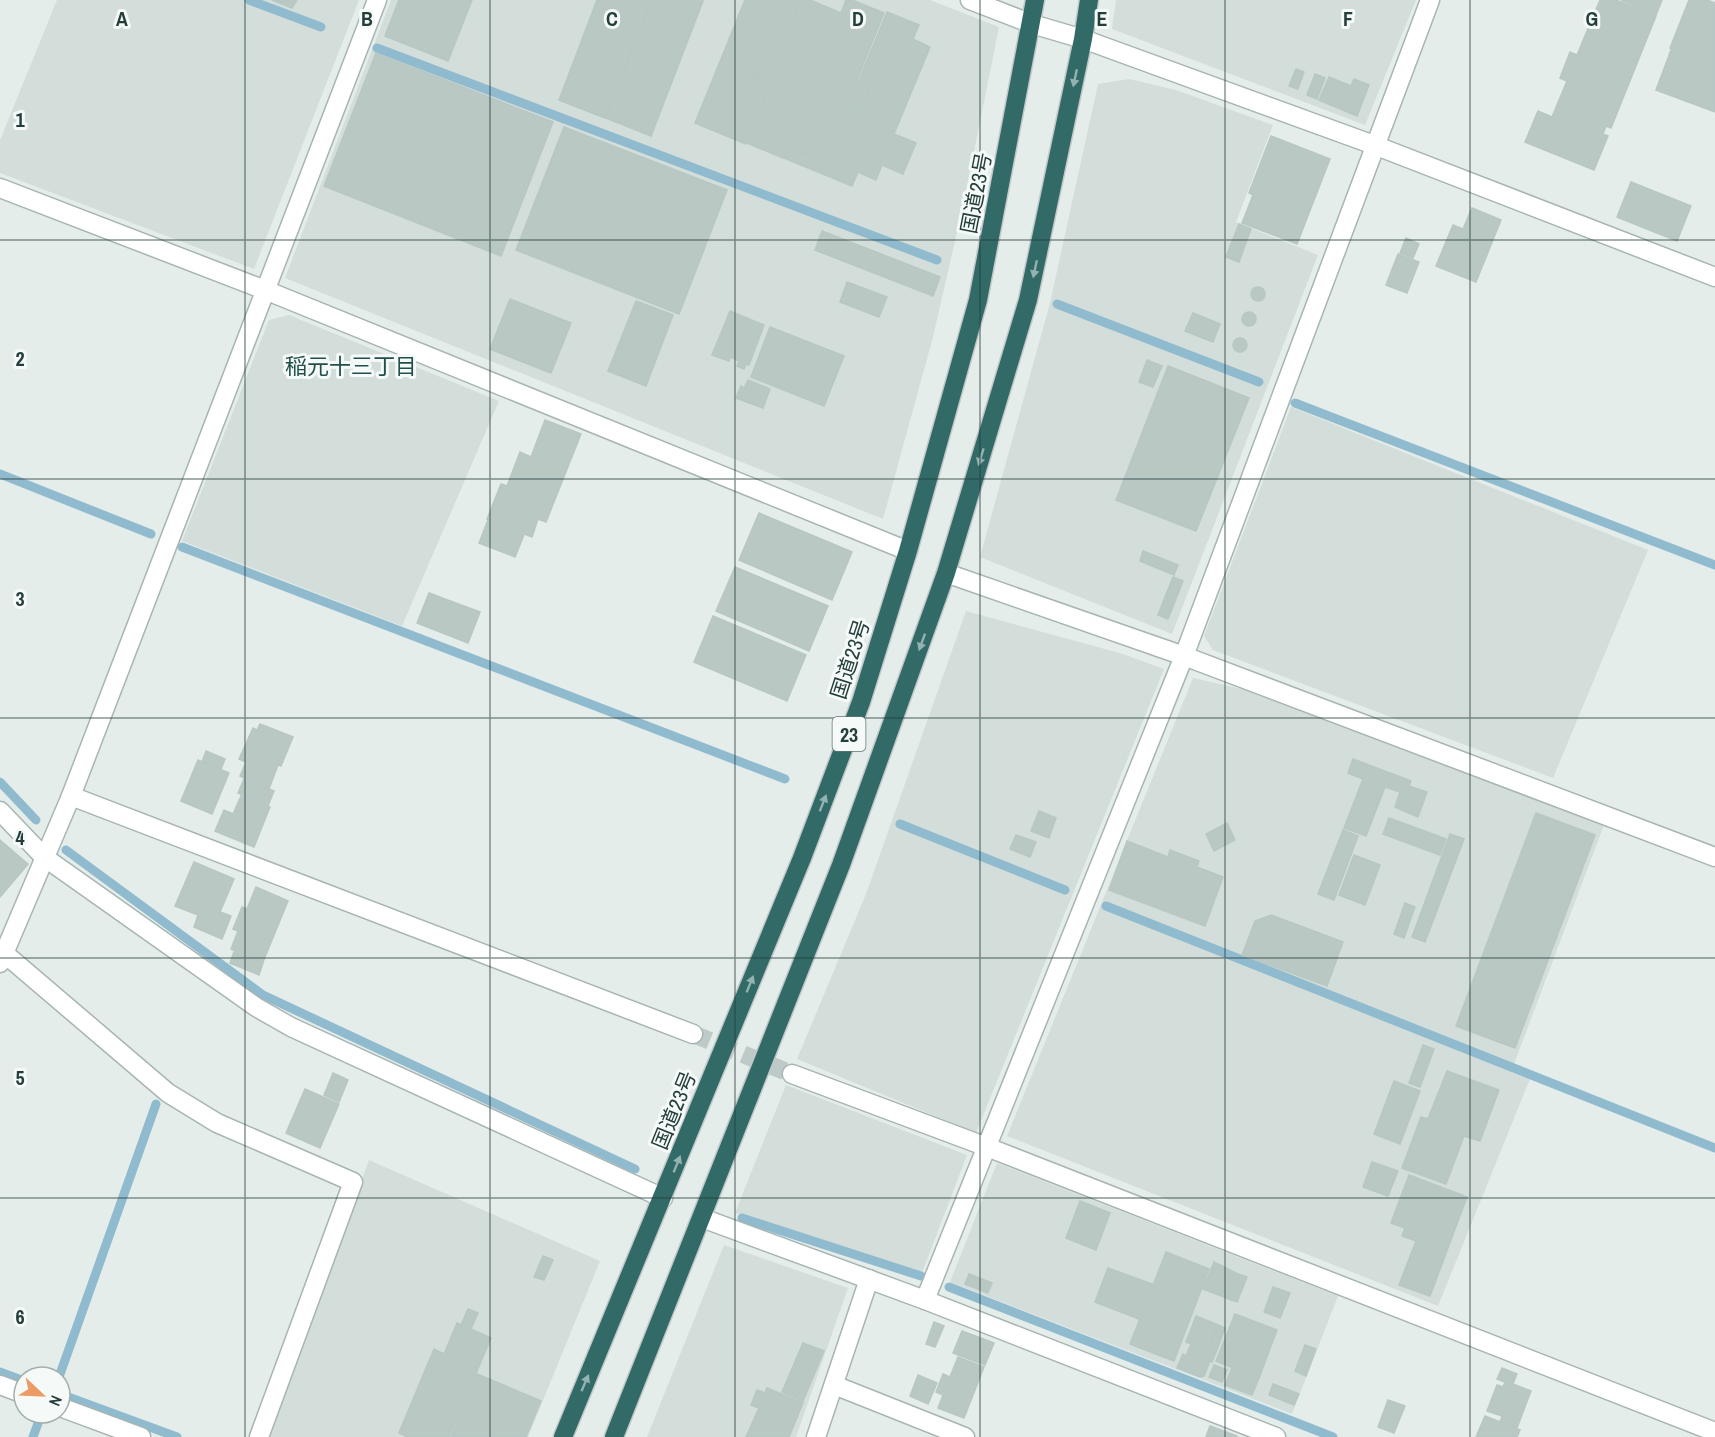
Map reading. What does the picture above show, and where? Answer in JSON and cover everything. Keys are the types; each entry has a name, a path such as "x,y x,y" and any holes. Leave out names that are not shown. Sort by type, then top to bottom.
{"highway":[{"name":"国道23号","path":"563,1437 802,858 857,713 908,551 978,300 1035,0"},
{"name":"23","path":"614,1437 841,865 946,573 1028,300 1083,39 1089,0"}],"street":[{"path":"259,1437 353,1182 217,1123 168,1093 2,958 71,796 377,0"},
{"path":"970,0 1374,145 1715,277"},
{"path":"924,1300 1184,656 1430,0"},
{"path":"0,188 265,290 908,551"},
{"path":"946,573 1184,656 1715,857"},
{"path":"71,796 693,1034"},
{"path":"0,811 44,857 255,1007 291,1027 663,1198"},
{"path":"792,1074 987,1147 1715,1432"},
{"path":"702,1218 924,1300 1276,1437"},
{"path":"816,1437 869,1280"},
{"path":"834,1385 965,1437"},
{"path":"72,1411 141,1437"}],"shaded area":[{"path":"57,0 359,0 254,269 0,173 0,140"},
{"path":"391,0 930,0 999,27 963,206 933,337 883,519 285,278"},
{"path":"1116,0 1416,0 1365,125 1112,29"},
{"path":"1129,79 1176,90 1273,125 1236,222 1318,255 1172,634 980,557 1050,303 1098,84"},
{"path":"289,315 499,401 402,626 182,541 269,320"},
{"path":"1291,407 1648,550 1553,778 1213,650 1204,636"},
{"path":"966,611 1123,654 1164,669 976,1133 797,1059 866,894"},
{"path":"1193,678 1260,693 1604,825 1511,1072 1530,1079 1438,1306 1007,1136"},
{"path":"786,1085 967,1155 922,1273 735,1213"},
{"path":"369,1160 600,1261 528,1437 269,1437"},
{"path":"997,1163 1338,1296 1292,1414 950,1282"},
{"path":"724,1245 848,1288 796,1437 647,1437"}],"building":[{"path":"272,0 297,0 292,8"},
{"path":"399,0 472,0 448,61 385,36"},
{"path":"597,0 651,0 605,118 559,100"},
{"path":"652,0 703,1 651,136 606,118"},
{"path":"745,0 800,0 780,48 766,42 752,76 771,84 746,144 695,123"},
{"path":"801,0 810,0 841,13 846,0 852,0 884,13 857,80 870,85 859,111 849,108 827,162 788,146 783,158 747,143 771,83 753,76 767,44 781,49"},
{"path":"1600,0 1616,0 1656,16 1611,128 1606,126 1603,134 1608,136 1594,170 1525,142 1538,111 1552,117 1567,81 1560,78 1570,52 1577,55"},
{"path":"1621,0 1662,0 1656,15"},
{"path":"1689,0 1707,0 1715,3 1715,66 1670,48"},
{"path":"887,12 919,25 913,39 930,47 894,134 916,143 903,174 882,165 876,180 858,172 852,186 784,158 788,147 827,163 850,108 860,112 871,85 859,80"},
{"path":"1671,50 1715,67 1715,112 1656,90"},
{"path":"376,53 553,122 501,256 324,186"},
{"path":"1296,69 1304,72 1298,89 1289,86"},
{"path":"1315,74 1325,78 1317,99 1307,95"},
{"path":"1329,77 1351,86 1354,79 1369,85 1357,116 1319,100"},
{"path":"564,127 727,190 679,314 516,250"},
{"path":"1271,136 1330,159 1297,244 1242,223 1253,195 1249,193"},
{"path":"1631,182 1691,206 1677,241 1617,217"},
{"path":"1472,208 1501,220 1476,282 1436,266 1453,225 1463,229"},
{"path":"1239,224 1251,229 1239,262 1226,257"},
{"path":"822,231 940,277 933,296 815,250"},
{"path":"1406,238 1419,244 1413,258 1400,253"},
{"path":"1398,254 1419,262 1407,293 1386,285"},
{"path":"847,282 887,297 879,317 840,302"},
{"path":"1258,287 1263,289 1265,294 1263,299 1258,301 1253,299 1251,294 1253,289"},
{"path":"510,299 571,323 551,373 490,349"},
{"path":"636,301 673,315 646,386 608,371"},
{"path":"730,311 764,325 749,365 746,364 744,369 737,366 739,361 730,357 729,361 712,355"},
{"path":"1249,312 1254,314 1256,319 1254,324 1249,326 1244,324 1242,319 1244,314"},
{"path":"1193,313 1220,324 1213,342 1185,331"},
{"path":"770,327 844,356 824,406 751,377"},
{"path":"1240,338 1245,340 1247,345 1245,350 1240,352 1235,350 1233,345 1235,340"},
{"path":"1147,360 1162,366 1153,387 1139,382"},
{"path":"1168,366 1249,398 1196,531 1116,500"},
{"path":"748,380 770,389 763,408 736,398 741,386 744,388"},
{"path":"545,420 581,434 546,522 538,519 532,537 487,519 501,484 507,486 520,452 531,457"},
{"path":"759,513 852,552 832,600 739,560"},
{"path":"488,520 524,535 515,557 479,543"},
{"path":"1143,551 1178,565 1174,575 1140,561"},
{"path":"735,567 828,606 809,651 716,611"},
{"path":"1173,577 1183,581 1168,619 1158,615"},
{"path":"429,593 480,612 468,643 417,623"},
{"path":"713,616 806,655 787,701 694,662"},
{"path":"260,724 293,737 281,766 278,765 269,789 240,776 246,762 239,759 253,728 257,730"},
{"path":"206,751 225,759 221,769 202,762"},
{"path":"1353,759 1411,781 1409,786 1427,792 1418,817 1395,807 1400,792 1385,787 1366,836 1344,828 1363,779 1348,773"},
{"path":"198,760 229,773 212,814 181,801"},
{"path":"244,779 274,791 268,806 238,793"},
{"path":"241,796 270,807 254,847 215,831 224,810 233,814"},
{"path":"1039,811 1056,818 1049,838 1031,831"},
{"path":"1536,813 1595,835 1515,1048 1456,1026"},
{"path":"1389,818 1446,839 1440,855 1383,834"},
{"path":"1227,823 1235,840 1214,851 1206,834"},
{"path":"1343,830 1358,836 1334,900 1318,894"},
{"path":"1450,834 1464,839 1425,942 1412,937"},
{"path":"1016,835 1036,842 1030,857 1010,849"},
{"path":"0,840 28,864 0,897"},
{"path":"1127,841 1168,857 1170,850 1199,861 1197,867 1223,877 1205,926 1109,890"},
{"path":"1354,855 1380,865 1365,905 1339,895"},
{"path":"194,862 234,879 220,912 231,916 222,939 194,927 198,915 175,906"},
{"path":"256,887 288,901 263,962 231,949 238,931 233,929 242,907 247,909"},
{"path":"1405,903 1415,907 1404,938 1394,934"},
{"path":"1271,915 1343,942 1327,986 1242,955 1255,921"},
{"path":"234,952 263,963 259,975 230,963"},
{"path":"1423,1045 1434,1049 1420,1087 1409,1083"},
{"path":"1447,1071 1499,1090 1480,1141 1464,1136 1446,1184 1402,1168 1421,1117 1428,1119"},
{"path":"333,1073 348,1080 339,1102 324,1095"},
{"path":"1394,1081 1420,1091 1400,1144 1374,1134"},
{"path":"305,1089 339,1104 320,1148 286,1133"},
{"path":"1372,1162 1398,1171 1388,1196 1363,1187"},
{"path":"1409,1175 1467,1197 1430,1296 1399,1285 1416,1241 1402,1236 1405,1228 1391,1223"},
{"path":"1080,1201 1110,1213 1096,1250 1066,1238"},
{"path":"1166,1252 1209,1269 1174,1361 1130,1344"},
{"path":"543,1256 553,1260 544,1280 534,1277"},
{"path":"1214,1262 1238,1274 1229,1299 1203,1289"},
{"path":"1108,1268 1152,1284 1139,1319 1095,1302"},
{"path":"969,1274 992,1283 988,1293 965,1284"},
{"path":"1238,1274 1247,1277 1237,1302 1229,1299"},
{"path":"1273,1287 1290,1293 1280,1318 1264,1312"},
{"path":"468,1309 478,1313 471,1329 461,1325"},
{"path":"1235,1314 1277,1330 1259,1378 1216,1361"},
{"path":"1196,1316 1218,1325 1209,1347 1205,1349 1186,1342"},
{"path":"934,1322 944,1326 935,1347 926,1344"},
{"path":"457,1323 491,1338 449,1437 407,1437 399,1433 434,1349 444,1354"},
{"path":"1218,1325 1225,1328 1217,1350 1210,1347"},
{"path":"962,1331 994,1343 985,1365 953,1353"},
{"path":"803,1343 824,1351 803,1401 782,1392"},
{"path":"1191,1344 1206,1350 1207,1346 1217,1350 1204,1376 1200,1377 1177,1368 1183,1354 1186,1356"},
{"path":"1305,1345 1316,1349 1306,1376 1295,1371"},
{"path":"958,1357 984,1367 964,1418 938,1408 943,1395 936,1392 943,1374 950,1377"},
{"path":"1214,1365 1227,1370 1222,1382 1209,1377"},
{"path":"1232,1368 1259,1378 1252,1395 1225,1385"},
{"path":"1502,1368 1517,1374 1513,1384 1531,1391 1517,1428 1500,1422 1502,1416 1487,1411 1497,1385 1503,1387 1505,1382 1497,1379"},
{"path":"477,1374 541,1401 526,1437 451,1437"},
{"path":"918,1375 937,1383 928,1404 910,1396"},
{"path":"1273,1384 1299,1394 1294,1405 1269,1395"},
{"path":"767,1388 803,1403 789,1437 746,1437 759,1408 751,1405 757,1390 765,1393"},
{"path":"1388,1400 1405,1406 1394,1433 1378,1427"},
{"path":"1485,1416 1520,1430 1517,1437 1476,1437"},
{"path":"1210,1426 1237,1436 1237,1437 1206,1437"}],"waterway":[{"path":"249,0 321,27"},
{"path":"377,48 937,260"},
{"path":"1057,304 1259,382"},
{"path":"1295,403 1715,565"},
{"path":"0,474 151,534"},
{"path":"182,547 785,779"},
{"path":"0,782 36,820"},
{"path":"900,824 1065,890"},
{"path":"66,850 263,995 635,1169"},
{"path":"1106,906 1715,1148"},
{"path":"63,1365 156,1104"},
{"path":"742,1218 921,1276"},
{"path":"949,1287 1333,1437"},
{"path":"0,1372 12,1376"},
{"path":"72,1398 177,1437"},
{"path":"33,1437 37,1425"}],"tunnel":[{"path":"693,1034 792,1074"}],"district":[{"name":"稲元十三丁目","path":"351,366"}]}
